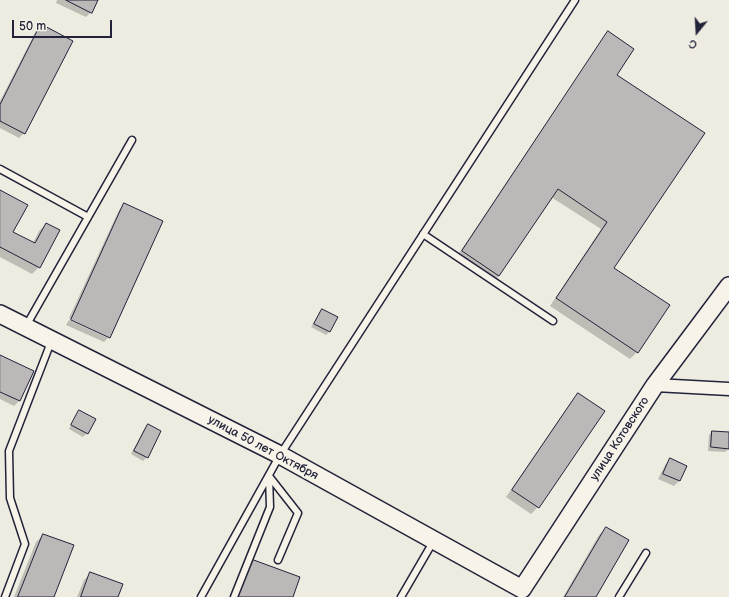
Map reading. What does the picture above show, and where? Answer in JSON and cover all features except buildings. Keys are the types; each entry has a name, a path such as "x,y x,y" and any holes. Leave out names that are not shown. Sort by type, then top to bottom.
{"main road":[{"name":"улица Котовского","path":"520,593 655,385 726,292"},
{"name":"улица 50 лет Октября","path":"0,314 280,455 434,540 520,593"}],"street":[{"path":"655,385 729,389"}],"lane":[{"path":"201,597 280,455 575,0"},
{"path":"25,327 132,140"},
{"path":"0,169 88,217"},
{"path":"423,234 553,321"},
{"path":"5,597 26,544 10,498 10,451 52,340"},
{"path":"269,476 298,513 278,560"},
{"path":"234,597 270,507 269,476"},
{"path":"401,597 434,540"},
{"path":"619,597 646,554"}]}
